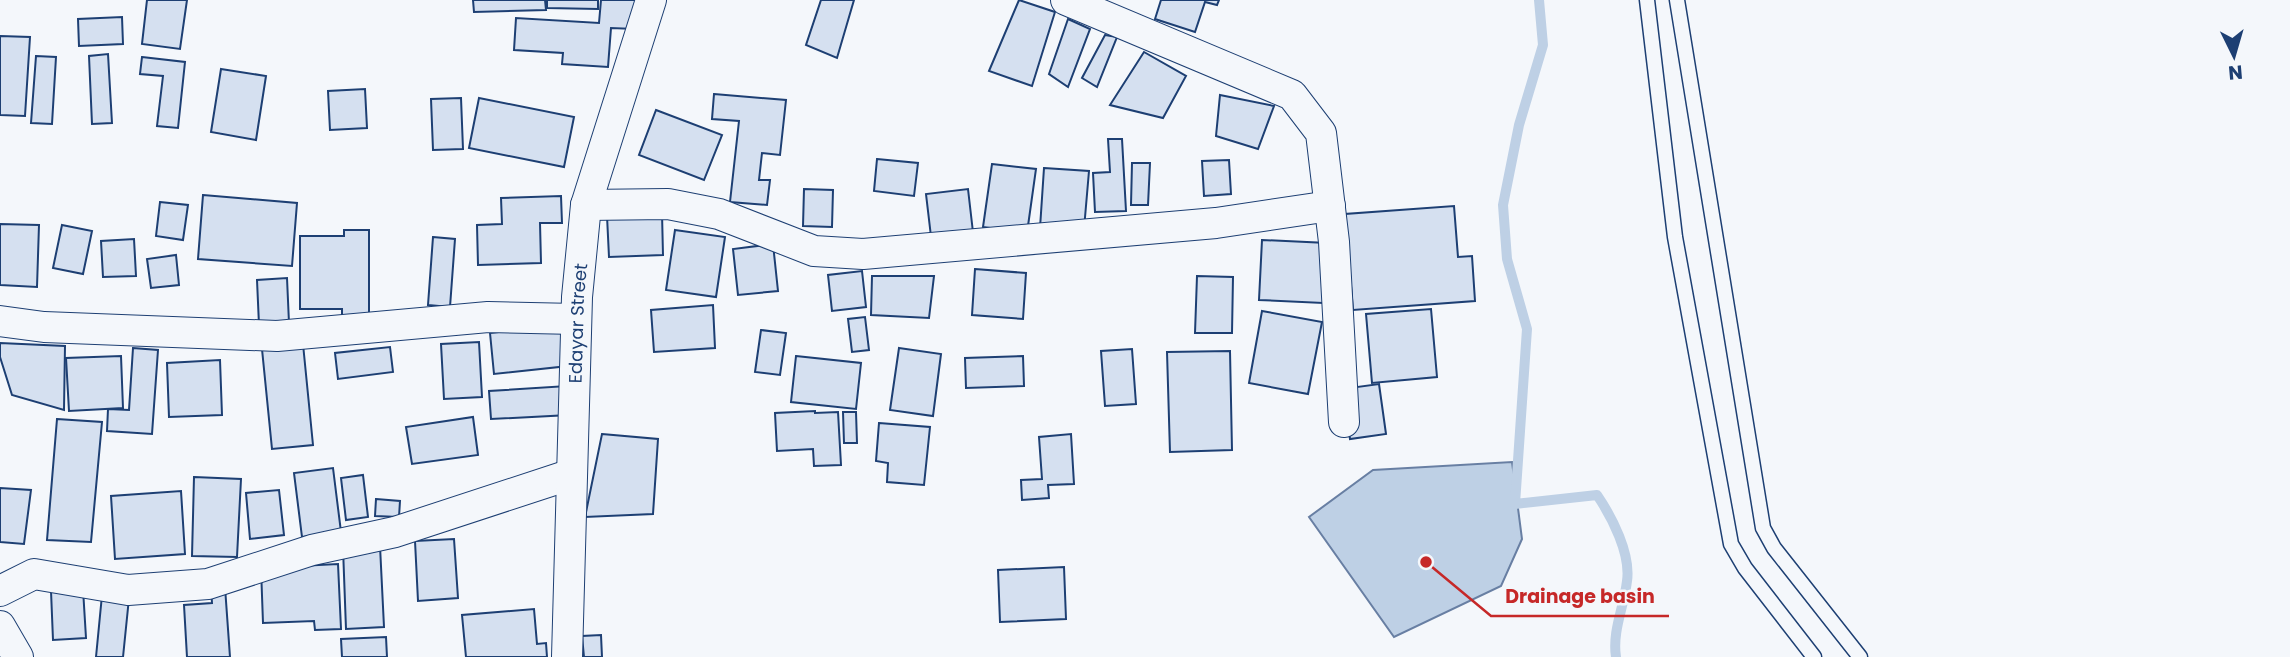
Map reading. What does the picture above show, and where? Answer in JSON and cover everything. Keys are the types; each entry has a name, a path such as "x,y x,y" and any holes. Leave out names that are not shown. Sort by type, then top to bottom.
{"street":[{"name":"Edayar Street","path":"568,657 576,319 586,205 651,0"},
{"path":"1066,0 1292,94 1321,133 1330,206 1344,422"},
{"path":"586,205 668,204 719,214 814,251 863,254 1202,225 1330,206"},
{"path":"0,321 44,327 277,336 488,317 576,319"},
{"path":"0,591 34,574 128,590 208,584 312,550 395,532 572,474"},
{"path":"0,626 18,657"}],"lane":[{"path":"1647,0 1675,237 1731,544 1745,568 1814,657"},
{"path":"1677,0 1763,528 1774,548 1860,657"}],"water":[{"path":"1512,462 1522,539 1501,586 1394,637 1309,517 1373,470"}],"building":[{"path":"147,0 187,0 180,49 142,44"},
{"path":"473,0 545,0 546,10 474,12"},
{"path":"547,0 598,0 598,9 547,8"},
{"path":"601,0 637,0 635,29 611,28 608,67 562,64 563,53 514,50 516,18 599,23"},
{"path":"821,0 854,0 837,58 806,45"},
{"path":"1019,0 1055,12 1032,86 989,71"},
{"path":"1161,0 1219,0 1217,5 1205,2 1195,32 1155,19"},
{"path":"122,17 123,44 79,46 78,19"},
{"path":"1068,19 1090,29 1068,87 1049,74"},
{"path":"1105,35 1117,37 1097,87 1082,78"},
{"path":"0,36 30,37 25,116 0,115"},
{"path":"1144,52 1186,76 1163,118 1110,105"},
{"path":"108,54 112,123 92,124 89,56"},
{"path":"36,56 56,57 52,124 31,123"},
{"path":"142,57 185,62 178,128 157,126 163,76 140,74"},
{"path":"221,69 266,76 256,140 211,132"},
{"path":"365,89 367,128 330,130 328,91"},
{"path":"714,94 786,100 780,155 762,153 759,180 770,180 767,205 730,202 739,121 712,119"},
{"path":"1220,95 1274,106 1258,149 1216,136"},
{"path":"461,98 463,149 433,150 431,99"},
{"path":"479,98 574,117 564,167 469,148"},
{"path":"656,110 722,135 704,180 639,155"},
{"path":"1108,139 1122,139 1126,211 1095,212 1093,173 1110,172"},
{"path":"877,159 918,163 914,196 874,191"},
{"path":"1229,160 1231,194 1204,196 1202,161"},
{"path":"1132,163 1150,163 1148,205 1131,205"},
{"path":"992,164 1036,169 1027,233 983,227"},
{"path":"1044,168 1089,171 1084,229 1040,228"},
{"path":"804,189 833,190 832,227 803,226"},
{"path":"968,189 974,241 932,245 926,194"},
{"path":"203,195 297,203 292,266 198,259"},
{"path":"561,196 562,223 540,223 541,263 478,265 477,225 502,224 501,198"},
{"path":"160,202 188,205 183,240 156,236"},
{"path":"1454,206 1458,257 1472,256 1475,301 1353,310 1345,214"},
{"path":"662,213 663,255 609,257 607,216"},
{"path":"0,224 39,225 37,287 0,285"},
{"path":"62,225 92,231 83,274 53,268"},
{"path":"344,230 369,230 369,317 342,317 342,309 300,309 300,236 344,236"},
{"path":"675,230 725,237 716,297 666,290"},
{"path":"433,237 455,239 450,307 428,305"},
{"path":"134,239 136,276 103,277 101,241"},
{"path":"1262,240 1327,243 1323,303 1259,300"},
{"path":"773,244 778,291 738,295 733,249"},
{"path":"176,255 179,285 151,288 147,259"},
{"path":"975,269 1026,273 1023,319 972,315"},
{"path":"862,271 866,307 832,311 828,275"},
{"path":"872,276 934,276 929,318 871,315"},
{"path":"1197,276 1233,277 1232,333 1195,333"},
{"path":"287,278 289,323 259,325 257,280"},
{"path":"713,305 715,348 654,352 651,310"},
{"path":"1431,309 1437,377 1372,383 1366,314"},
{"path":"1262,311 1322,322 1308,394 1249,383"},
{"path":"865,317 869,350 852,352 848,319"},
{"path":"564,325 568,366 494,374 490,333"},
{"path":"761,330 786,333 780,375 755,372"},
{"path":"479,342 482,397 444,399 441,344"},
{"path":"0,343 65,346 64,410 12,395 0,357"},
{"path":"303,344 313,445 272,449 262,349"},
{"path":"390,347 393,372 338,379 335,353"},
{"path":"133,348 158,350 152,434 107,431 108,409 129,410"},
{"path":"899,348 941,354 933,416 890,410"},
{"path":"1132,349 1136,404 1105,406 1101,351"},
{"path":"1230,351 1232,450 1170,452 1167,352"},
{"path":"121,356 123,408 69,411 66,358"},
{"path":"796,356 861,363 856,409 791,402"},
{"path":"1023,356 1024,386 966,388 965,358"},
{"path":"220,360 222,415 169,417 167,363"},
{"path":"1379,384 1386,434 1350,439 1342,389"},
{"path":"567,386 569,415 491,419 489,391"},
{"path":"838,412 841,465 814,466 813,449 777,451 775,413"},
{"path":"843,412 856,412 857,443 844,443"},
{"path":"473,417 478,455 412,464 406,427"},
{"path":"57,419 102,422 91,542 47,540"},
{"path":"879,423 930,427 924,485 887,482 888,463 876,461"},
{"path":"602,434 658,439 653,514 585,517"},
{"path":"1071,434 1074,484 1048,485 1049,498 1022,500 1021,480 1042,479 1039,437"},
{"path":"333,468 341,532 302,537 294,473"},
{"path":"363,475 368,517 346,520 341,478"},
{"path":"194,477 241,479 237,557 192,556"},
{"path":"0,488 31,490 24,544 0,542"},
{"path":"279,490 284,535 250,539 246,493"},
{"path":"181,491 185,554 115,559 111,496"},
{"path":"376,499 400,501 399,517 375,516"},
{"path":"454,539 458,598 418,601 415,541"},
{"path":"380,546 384,627 346,629 343,548"},
{"path":"338,564 341,629 315,630 314,621 263,623 261,568"},
{"path":"1064,567 1066,619 1000,622 998,570"},
{"path":"225,587 230,657 187,657 184,605 212,603 211,588"},
{"path":"83,589 86,638 53,640 51,591"},
{"path":"102,595 129,598 123,657 96,657"},
{"path":"534,609 537,644 546,643 547,657 466,657 462,615"},
{"path":"601,635 602,657 584,657 582,636"},
{"path":"386,637 387,657 342,657 341,639"}],"waterway":[{"path":"1539,0 1543,45 1519,125 1503,205 1507,259 1527,329 1515,504 1597,495 1619,536 1626,559 1626,591 1616,638 1616,657"}],"place":[{"name":"Drainage basin","path":"1426,562"}]}
